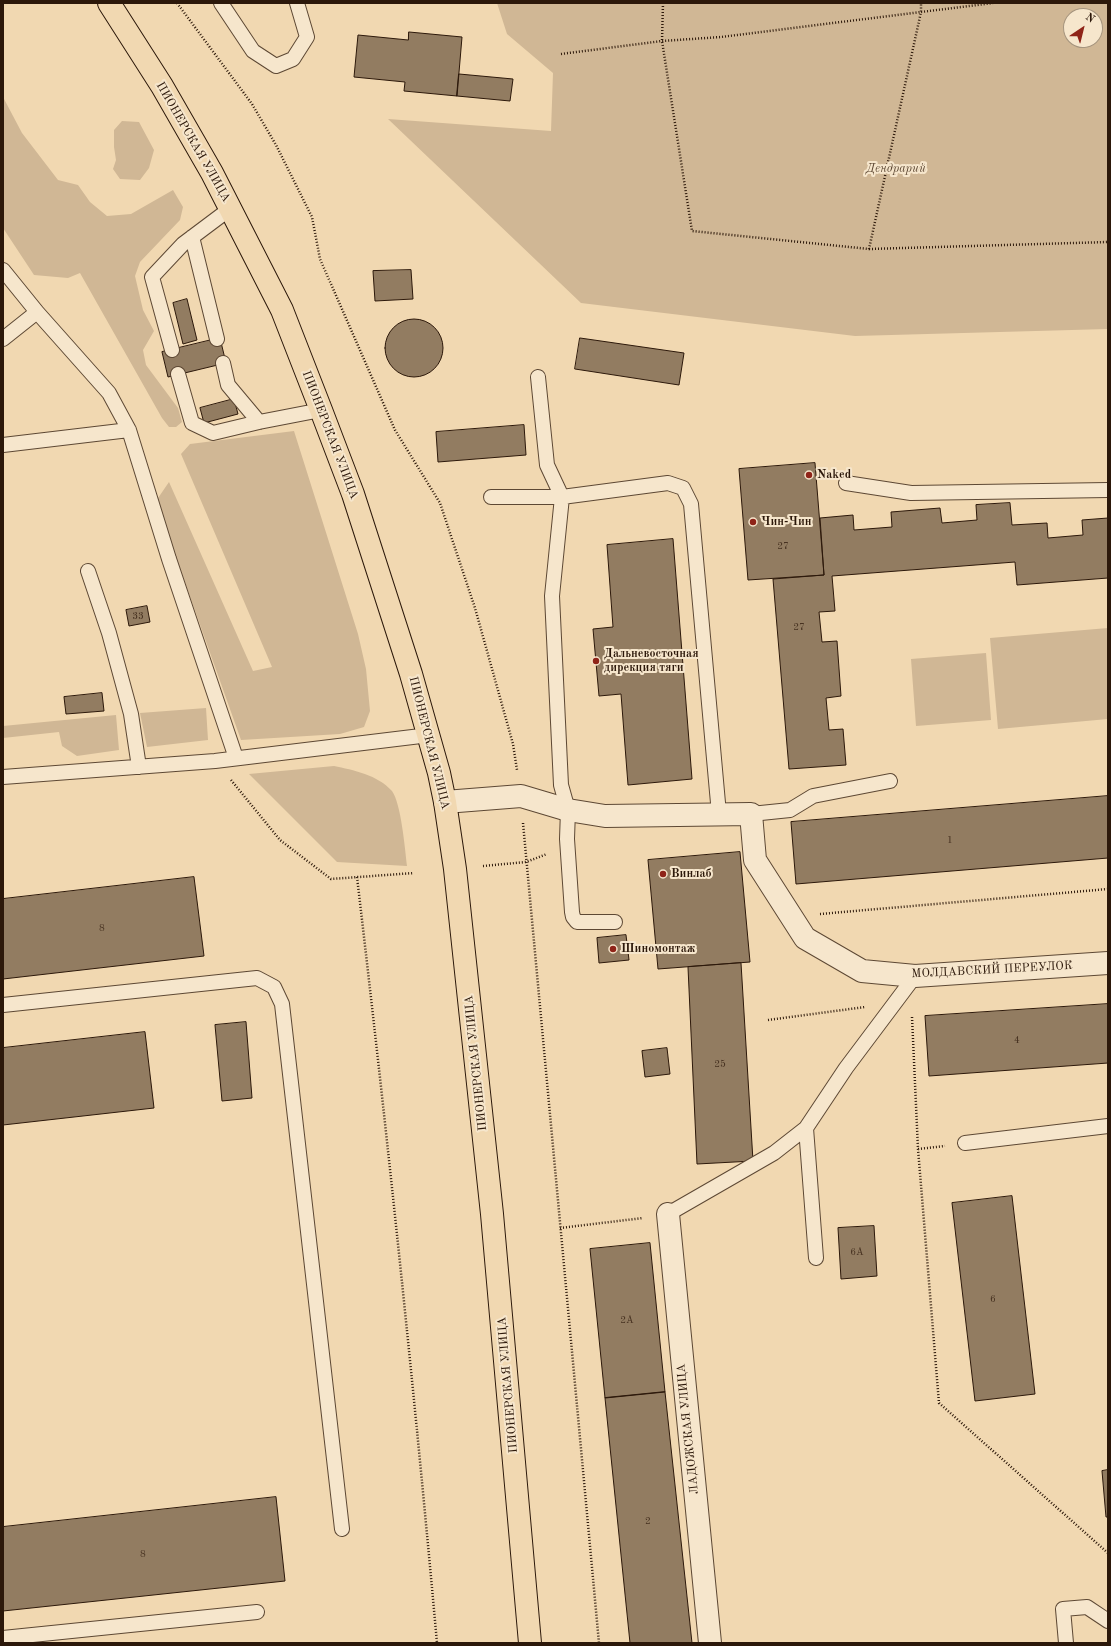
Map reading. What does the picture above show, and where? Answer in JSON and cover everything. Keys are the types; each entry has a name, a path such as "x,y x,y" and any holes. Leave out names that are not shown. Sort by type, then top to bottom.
{"main road":[{"name":"ПИОНЕРСКАЯ УЛИЦА","path":"109,3 162,86 231,208 282,310 322,410 353,494 390,606 428,735 445,802 456,877 492,1214 530,1643"}],"street":[{"path":"445,802 521,796 568,810 605,816 751,814"},
{"name":"МОЛДАВСКИЙ ПЕРЕУЛОК","path":"751,814 755,860 805,938 862,971 916,976 1108,963"},
{"name":"ЛАДОЖСКАЯ УЛИЦА","path":"668,1214 710,1643"}],"lane":[{"path":"221,3 253,51 276,66 293,59 307,37 297,3"},
{"path":"172,350 152,277 182,244 231,208"},
{"path":"192,237 217,339"},
{"path":"3,270 37,312 109,393 129,430 169,559 236,758"},
{"path":"3,339 37,312"},
{"path":"223,363 228,385 259,422"},
{"path":"178,374 192,422 213,433 259,422 322,410"},
{"path":"538,377 547,465 562,497 552,596 561,785 568,810 567,839 573,917 577,922 615,922"},
{"path":"3,445 129,430"},
{"path":"491,497 562,497 668,483 683,488 691,504 719,814"},
{"path":"846,483 911,493 1108,490"},
{"path":"88,571 109,633 131,714 139,767"},
{"path":"3,777 216,761 428,735"},
{"path":"751,814 790,810 813,796 890,780"},
{"path":"668,1214 774,1153 806,1128 846,1068 916,976"},
{"path":"3,1005 257,978 274,987 282,1004 342,1530"},
{"path":"966,1143 1108,1126"},
{"path":"806,1128 816,1258"},
{"path":"1066,1643 1063,1609 1087,1607 1108,1621"},
{"path":"3,1638 257,1612"}],"path":[{"path":"177,3 252,104 276,146 312,217 320,259 395,430 440,503 475,608 513,744 521,796 599,1643"},
{"path":"663,3 662,41 692,231 869,249 1108,242"},
{"path":"869,249 921,12 921,3"},
{"path":"560,54 662,41 721,37 994,3"},
{"path":"216,761 280,840 331,879 414,874"},
{"path":"483,866 526,862"},
{"path":"357,877 397,1226 437,1643"},
{"path":"815,914 1108,890"},
{"path":"768,1020 895,1003"},
{"path":"912,1014 918,1149 939,1403 1108,1553"},
{"path":"918,1149 966,1143"},
{"path":"560,1228 668,1214"}],"green space":[{"name":"Дендрарий","path":"497,3 1108,3 1108,329 855,336 581,303 388,119 551,131 553,73 507,34"},
{"path":"3,97 22,133 58,180 78,185 90,202 107,216 131,214 173,190 183,207 180,220 140,262 135,276 143,310 154,331 143,350 146,365 178,408 182,422 176,427 169,427 162,418 80,273 68,278 34,275 3,228"},
{"path":"122,121 139,122 154,150 149,168 140,180 120,179 113,169 116,160 114,130"},
{"path":"294,431 358,634 366,669 370,711 364,727 340,734 241,740 156,501 169,482 253,671 272,667 181,454 190,444"},
{"path":"1108,628 1108,719 998,729 990,638"},
{"path":"986,653 991,720 916,726 911,659"},
{"path":"206,708 208,740 147,747 140,713"},
{"path":"116,715 119,750 77,756 62,746 59,732 3,738 3,726"},
{"path":"334,766 357,771 373,777 386,785 392,791 398,805 407,866 337,862 249,774"}],"building":[{"path":"409,32 462,37 457,96 404,91 405,82 354,77 358,35 408,40"},
{"path":"459,74 513,79 510,101 457,96"},
{"path":"411,270 413,299 375,301 373,271"},
{"path":"187,299 197,340 183,344 173,303"},
{"path":"414,319 430,324 438,332 443,348 438,364 430,372 414,377 398,372 390,364 385,348 390,332 398,324"},
{"path":"220,338 226,363 168,377 162,352"},
{"path":"580,338 684,353 679,385 575,369"},
{"path":"234,399 238,414 204,423 200,408"},
{"path":"524,425 526,455 438,462 436,432"},
{"path":"815,463 824,575 748,580 739,469"},
{"path":"1010,503 1012,525 1047,523 1048,538 1083,535 1082,520 1108,518 1108,578 1017,585 1015,562 832,576 835,611 819,612 822,642 837,641 841,696 826,698 829,730 843,729 846,765 789,769 773,579 824,575 820,518 853,515 854,530 892,527 891,512 940,508 942,523 977,520 976,505"},
{"path":"673,539 692,779 628,785 621,694 599,696 593,629 613,627 607,545"},
{"path":"147,606 150,622 129,626 126,610"},
{"path":"102,693 104,711 66,714 64,697"},
{"path":"1108,796 1108,858 796,884 791,822"},
{"path":"740,852 750,962 658,969 648,860"},
{"path":"194,877 204,956 3,979 3,899"},
{"name":"Шиномонтаж","path":"626,935 629,960 599,963 597,938"},
{"path":"741,963 753,1161 697,1164 688,967"},
{"path":"1108,1004 1108,1063 929,1076 925,1016"},
{"path":"246,1022 252,1098 222,1101 215,1025"},
{"path":"145,1032 154,1108 3,1125 3,1048"},
{"path":"667,1048 670,1074 645,1077 642,1051"},
{"path":"1012,1196 1035,1394 975,1401 952,1203"},
{"path":"874,1226 877,1276 841,1279 838,1228"},
{"path":"650,1243 665,1392 605,1398 590,1249"},
{"path":"665,1392 692,1643 630,1643 605,1398"},
{"path":"1108,1470 1108,1517 1106,1517 1102,1471"},
{"path":"276,1497 285,1581 3,1611 3,1527"}],"place":[{"name":"Naked","path":"809,475"},
{"name":"Чин-Чин","path":"753,522"},
{"name":"Дальневосточная дирекция тяги","path":"596,661"},
{"name":"Винлаб","path":"663,874"},
{"name":"Шиномонтаж","path":"613,949"}]}
